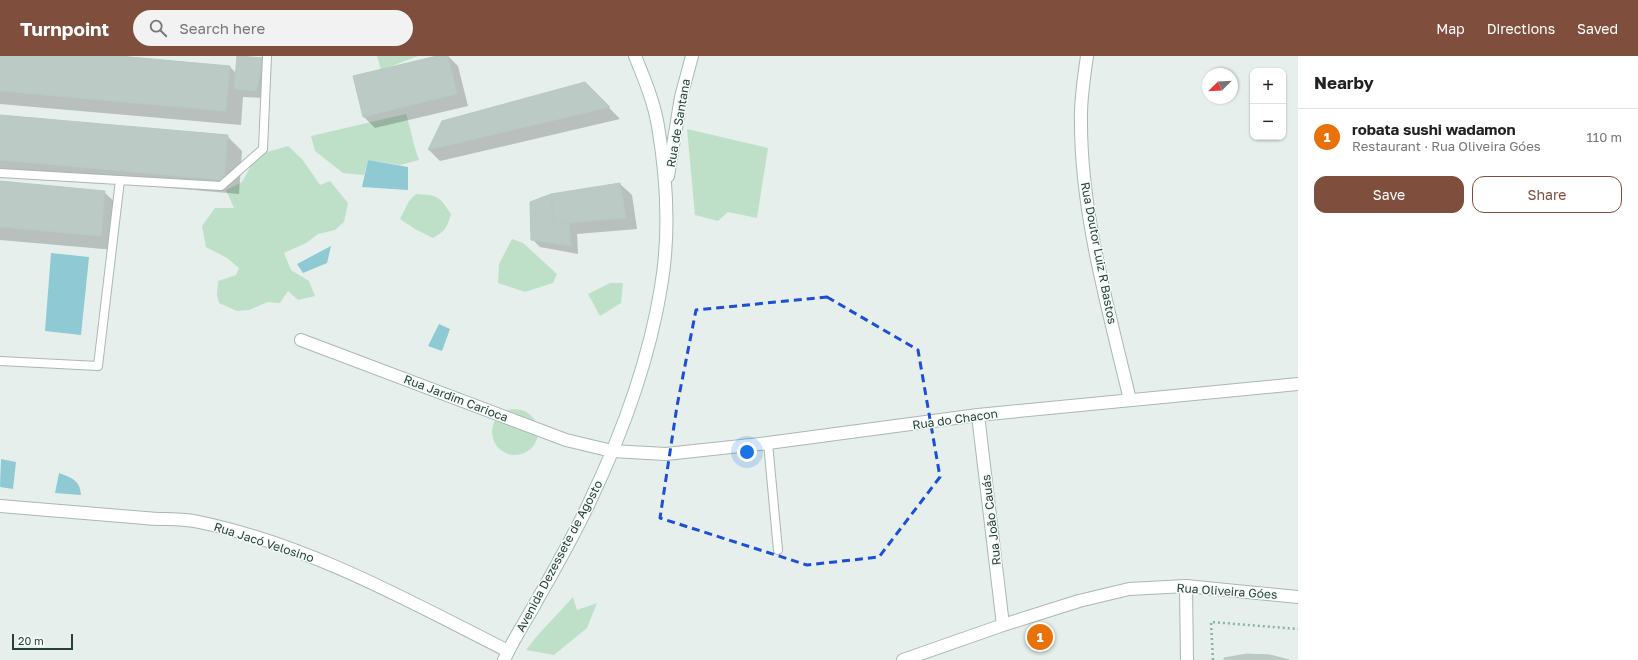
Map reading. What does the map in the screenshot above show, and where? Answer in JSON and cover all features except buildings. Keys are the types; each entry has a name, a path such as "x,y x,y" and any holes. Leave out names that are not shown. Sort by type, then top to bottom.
{"street":[{"name":"Avenida Dezessete de Agosto","path":"506,655 590,502 612,451 633,394 652,329 661,286 666,233 666,191 658,125 645,81 635,56"},
{"name":"Rua de Santana","path":"666,191 680,97 692,56"},
{"name":"Rua Doutor Luiz R Bastos","path":"1087,56 1083,86 1081,122 1086,196 1101,279 1130,400"},
{"name":"Rua Jardim Carioca","path":"301,340 566,440 612,451"},
{"name":"Rua do Chacon","path":"612,451 666,454 768,443 978,415 1298,384"},
{"name":"Rua João Cauás","path":"978,415 1003,625"},
{"name":"Rua Jacó Velosino","path":"0,506 198,521 242,533 285,547 382,588 506,655"},
{"name":"Rua Oliveira Góes","path":"903,660 927,656 1003,625 1078,601 1129,589 1186,586 1298,597"},
{"path":"1186,586 1187,660"}],"lane":[{"path":"0,173 221,186 263,149 267,56"},
{"path":"0,361 98,366 120,180"},
{"path":"768,443 778,550"}],"path":[{"path":"1213,660 1211,622 1298,629"}],"highlighted area":[{"path":"827,297 918,350 940,477 879,557 807,565 660,518 677,406 696,310"}],"green space":[{"path":"377,56 418,56 381,70"},
{"path":"406,114 419,160 400,165 368,160 364,175 343,173 315,151 311,136"},
{"path":"687,129 768,148 757,218 728,212 718,221 695,215"},
{"path":"288,146 302,159 320,185 330,181 348,203 344,222 335,230 318,234 306,243 284,253 291,270 309,281 315,296 298,300 288,291 280,303 268,302 249,310 237,311 219,303 217,295 218,281 236,275 239,268 227,258 206,247 202,226 215,208 234,208 226,190 242,182 257,155"},
{"path":"416,194 434,196 444,203 451,214 445,229 433,238 400,219 409,201"},
{"path":"512,239 523,243 557,274 553,283 525,292 498,283 499,264"},
{"path":"610,283 623,283 621,303 600,316 588,294"},
{"path":"515,409 528,413 534,419 538,432 534,445 528,451 515,455 502,451 496,445 492,432 496,419 502,413"},
{"path":"573,597 577,610 597,603 587,628 554,655 526,650 537,636"}],"water":[{"path":"368,160 408,167 408,190 362,187"},
{"path":"331,246 327,263 303,273 297,264"},
{"path":"51,253 89,257 81,335 45,331"},
{"path":"439,324 450,329 442,351 428,346"},
{"path":"1,459 16,462 13,489 0,487"},
{"path":"59,473 71,478 77,483 81,495 55,493"}],"place":[{"name":"robata sushi wadamon","path":"1040,637"}]}
